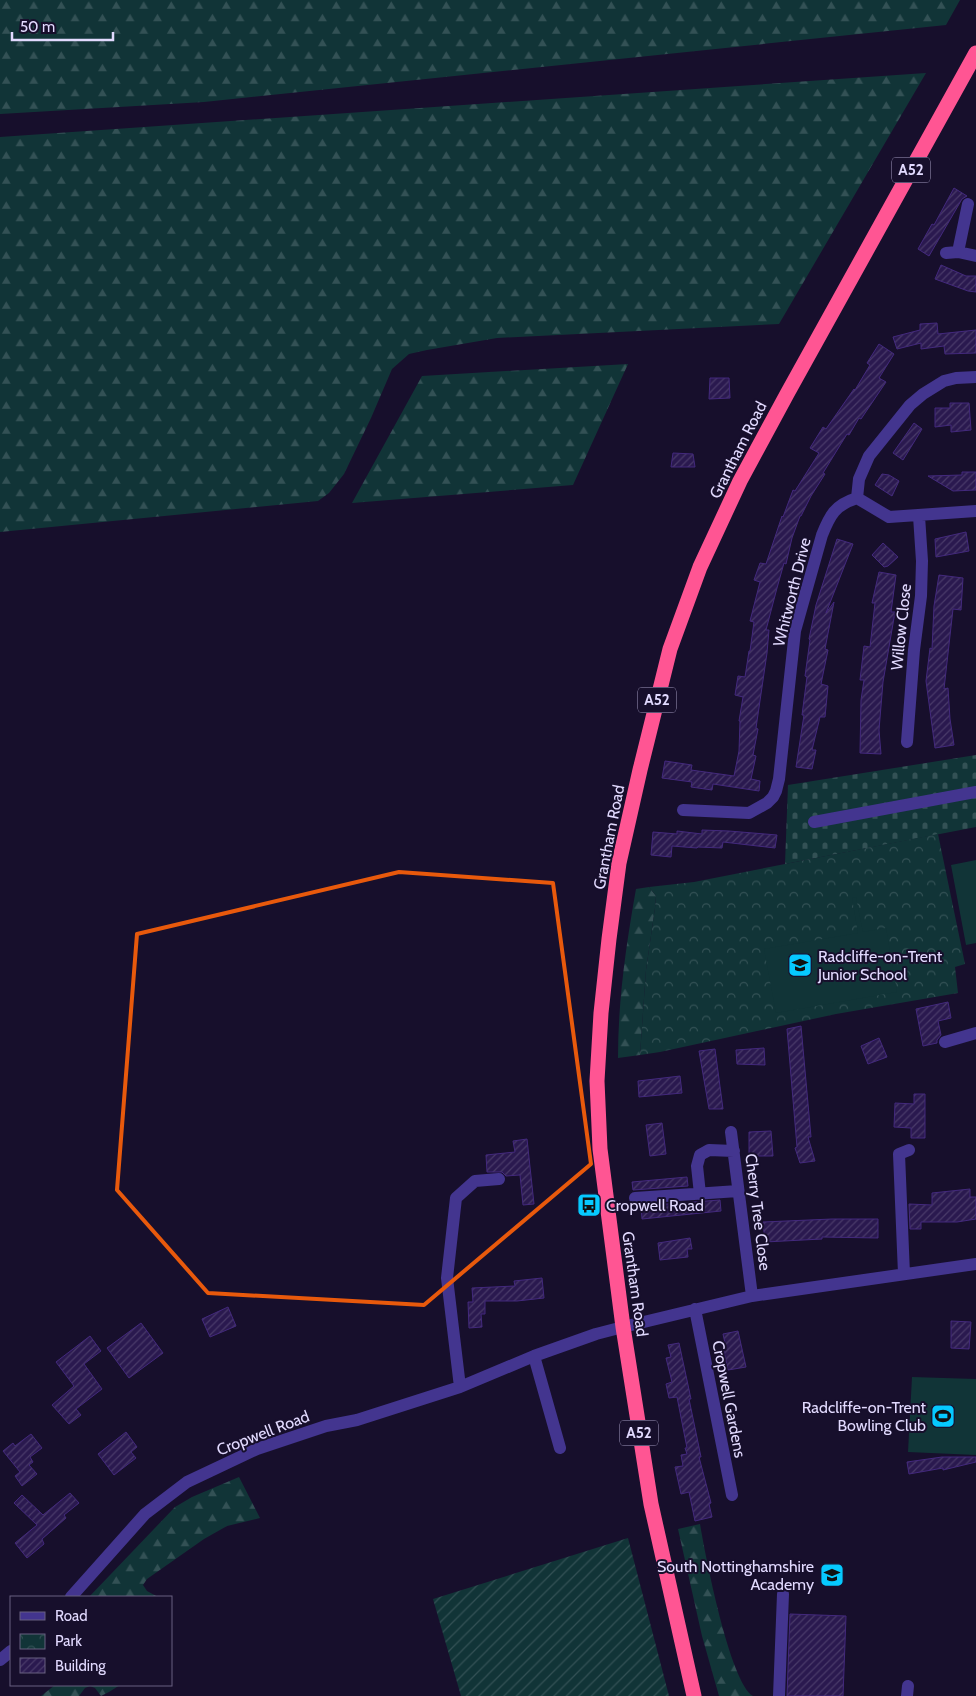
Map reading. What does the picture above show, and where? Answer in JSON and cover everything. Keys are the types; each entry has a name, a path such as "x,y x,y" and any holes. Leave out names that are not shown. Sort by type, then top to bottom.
{"highway":[{"name":"Grantham Road","path":"694,1696 651,1504 623,1327 600,1149 597,1081 601,1013 619,863 670,649 700,567 740,481 976,53"}],"street":[{"path":"968,204 952,253 976,256"},
{"path":"976,377 944,381 910,405 869,456 859,479 857,498 889,517 976,511"},
{"name":"Whitworth Drive","path":"683,810 749,812 767,803 776,791 795,632 801,606 828,521 838,507 857,498"},
{"name":"Willow Close","path":"907,742 914,650 921,596 922,561 919,516"},
{"path":"814,822 976,792"},
{"path":"945,1042 976,1033"},
{"name":"Cherry Tree Close","path":"731,1132 752,1296"},
{"path":"700,1194 697,1166 700,1155 709,1150 734,1152"},
{"path":"904,1274 899,1154 908,1150"},
{"path":"460,1387 447,1278 456,1198 475,1181 499,1178"},
{"path":"635,1198 738,1191"},
{"name":"Cropwell Road","path":"72,1596 145,1514 187,1482 266,1446 326,1426 357,1420 460,1387 534,1356 596,1334 623,1327 752,1296 976,1264"},
{"name":"Cropwell Gardens","path":"695,1309 732,1495"},
{"path":"534,1356 560,1448"},
{"path":"779,1696 782,1594"},
{"path":"0,1660 10,1652"}],"highlighted area":[{"path":"399,872 553,883 591,1164 424,1305 208,1293 117,1190 137,934"}],"green space":[{"path":"0,0 960,0 946,25 204,102 0,114"},
{"path":"926,73 779,324 497,338 409,354 392,369 344,474 329,493 318,501 0,532 0,137"},
{"path":"628,364 573,485 352,503 422,376"},
{"path":"976,755 976,827 785,864 788,785"},
{"name":"Radcliffe-on-Trent Junior School","path":"938,834 965,964 955,967 958,993 836,1014 640,1055 646,970 656,896 649,887 694,882"},
{"path":"976,860 976,943 966,945 951,865"},
{"path":"649,887 656,896 646,970 640,1055 618,1058 619,1015 623,973 636,889"},
{"path":"856,897 863,932 886,928 897,992 776,1013 764,949 858,933 852,898"},
{"name":"Radcliffe-on-Trent Bowling Club","path":"912,1377 976,1379 976,1455 908,1452"},
{"path":"239,1477 260,1518 227,1526 204,1539 147,1579 143,1585 147,1591 156,1596 90,1596 175,1507 192,1497"},
{"path":"700,1524 707,1562 727,1644 744,1686 753,1696 719,1696 702,1636 678,1529"},
{"path":"628,1538 669,1696 461,1696 433,1599"},
{"path":"54,1686 90,1686 85,1688 79,1696 41,1696"},
{"path":"90,1686 118,1686 101,1696 95,1688"}],"building":[{"path":"954,188 967,196 962,199 929,256 918,249 932,224 934,225"},
{"path":"941,265 966,276 976,276 976,292 935,279"},
{"path":"937,323 938,334 976,330 976,353 945,354 944,346 921,349 921,343 897,349 893,337 920,330 920,324"},
{"path":"879,344 894,354 879,378 886,382 861,419 859,418 849,435 847,434 800,516 777,588 766,630 769,630 767,653 753,755 756,756 751,779 760,781 759,791 713,784 712,790 691,787 692,782 662,778 665,761 692,765 691,770 734,776 739,751 739,721 743,697 735,695 738,676 745,677 750,651 754,622 750,621 760,582 754,580 760,563 766,564 793,490 795,491 819,453 810,448 823,427 826,429 855,390 870,365 867,363"},
{"path":"710,378 729,378 730,398 709,399"},
{"path":"950,403 969,403 971,430 951,432 951,425 935,427 935,408 950,408"},
{"path":"914,423 922,429 903,460 893,453"},
{"path":"673,453 693,454 695,467 671,467"},
{"path":"962,472 976,472 976,490 953,491 928,476 962,475"},
{"path":"882,474 889,475 899,481 892,496 875,485"},
{"path":"966,532 969,551 936,557 935,539"},
{"path":"837,539 853,544 826,613 834,602 825,649 828,650 821,684 828,686 825,717 820,717 812,750 816,750 812,769 796,767 804,715 802,715 809,639 816,605"},
{"path":"883,543 898,557 888,566 884,567 872,555"},
{"path":"879,572 896,575 891,612 895,612 883,682 879,730 881,754 860,753 861,700 864,680 860,680 864,646 870,647 875,603 872,603"},
{"path":"939,575 963,578 961,610 953,609 944,689 948,688 954,745 935,748 926,681 930,648 932,649 934,606"},
{"path":"702,830 777,835 775,848 723,842 722,848 672,846 671,857 651,855 653,832 677,834 677,831 702,834"},
{"path":"948,1002 951,1018 938,1021 941,1035 937,1043 923,1046 916,1009"},
{"path":"801,1026 811,1137 808,1137 815,1161 800,1163 795,1148 797,1147 787,1029"},
{"path":"879,1038 887,1057 868,1064 861,1046"},
{"path":"764,1048 765,1065 737,1064 736,1050"},
{"path":"715,1049 723,1109 709,1109 699,1051"},
{"path":"680,1076 682,1093 639,1097 638,1081"},
{"path":"914,1094 925,1094 925,1138 911,1138 911,1128 894,1127 895,1103 914,1104"},
{"path":"662,1123 666,1154 650,1156 646,1125"},
{"path":"771,1131 773,1156 749,1156 749,1132"},
{"path":"527,1139 534,1204 523,1205 520,1175 506,1176 502,1172 487,1172 486,1155 515,1152 513,1141"},
{"path":"687,1177 688,1186 633,1190 632,1182"},
{"path":"970,1189 970,1197 976,1197 976,1219 957,1222 921,1222 921,1229 910,1229 909,1204 932,1205 932,1193"},
{"path":"720,1200 721,1211 642,1219 641,1206"},
{"path":"878,1219 878,1238 822,1237 822,1239 765,1242 763,1222"},
{"path":"690,1238 692,1249 687,1249 688,1257 660,1260 658,1243"},
{"path":"542,1278 544,1298 517,1301 485,1301 485,1314 481,1314 482,1327 469,1328 468,1302 473,1302 472,1288 515,1286 514,1281"},
{"path":"228,1307 236,1326 210,1337 202,1319"},
{"path":"951,1321 971,1322 969,1349 951,1348"},
{"path":"141,1323 163,1353 129,1378 107,1348"},
{"path":"738,1331 746,1367 728,1370 722,1343 725,1343 723,1334"},
{"path":"90,1336 101,1351 84,1364 102,1389 76,1409 81,1415 69,1424 52,1405 74,1386 56,1362"},
{"path":"679,1343 691,1399 689,1399 701,1457 699,1457 711,1503 709,1504 712,1517 695,1521 689,1492 681,1494 675,1467 683,1466 681,1455 687,1454 685,1448 687,1448 677,1397 669,1398 666,1384 672,1382 666,1358 671,1357 668,1345"},
{"path":"126,1432 137,1447 131,1452 136,1458 114,1475 98,1454"},
{"path":"31,1434 42,1448 30,1457 33,1462 29,1465 37,1474 22,1486 15,1476 20,1472 3,1451 13,1443 15,1446"},
{"path":"942,1457 976,1457 976,1462 943,1470 943,1468 909,1474 907,1462"},
{"path":"70,1493 79,1503 64,1515 66,1518 42,1539 44,1544 27,1558 15,1543 37,1525 14,1503 22,1495 43,1515"},
{"name":"South Nottinghamshire Academy","path":"790,1614 846,1616 843,1696 787,1696"}],"place":[{"name":"Radcliffe-on-Trent Junior School","path":"800,965"},
{"name":"Cropwell Road","path":"589,1205"},
{"name":"Radcliffe-on-Trent Bowling Club","path":"943,1416"},
{"name":"South Nottinghamshire Academy","path":"832,1575"}]}
